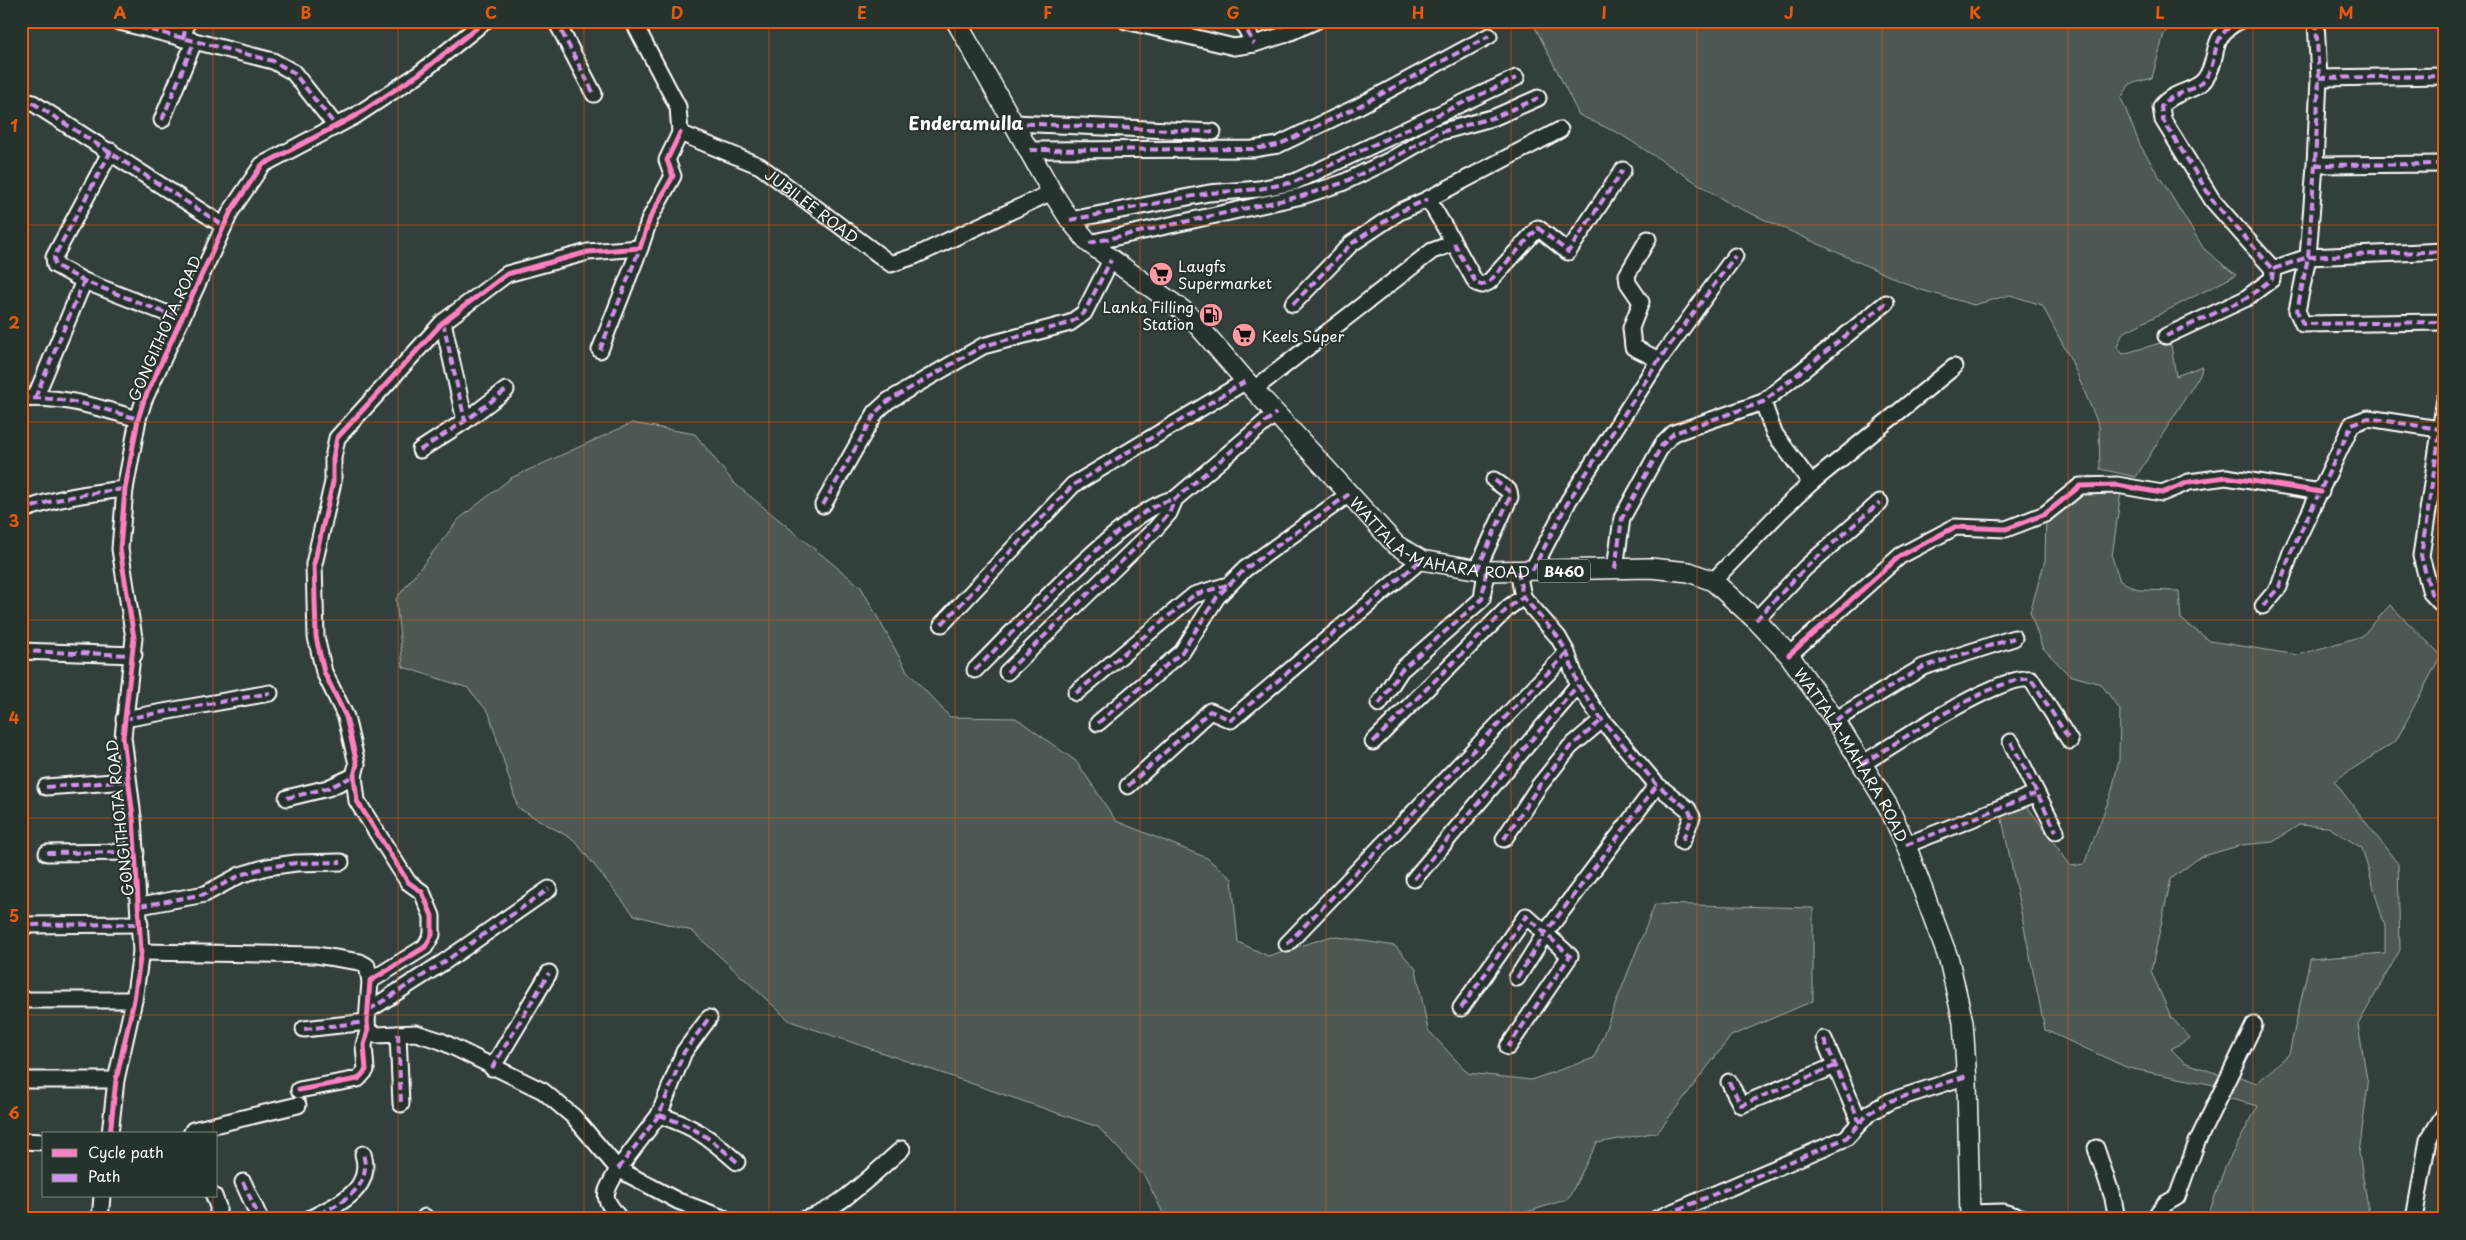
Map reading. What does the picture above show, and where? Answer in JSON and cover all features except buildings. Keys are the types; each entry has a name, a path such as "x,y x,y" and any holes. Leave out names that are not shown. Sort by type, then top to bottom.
{"main road":[{"name":"WATTALA-MAHARA ROAD","path":"956,21 1052,192 1070,220 1090,243 1111,260 1188,314 1249,386 1396,544 1421,560 1482,570 1525,571 1650,568 1688,572 1713,581 1756,620 1789,655 1835,720 1888,806 1906,845 1949,960 1963,1022 1967,1076 1970,1216"}],"street":[{"path":"116,21 273,61 292,72 336,126"},
{"path":"162,120 189,40 187,21"},
{"path":"556,21 594,94"},
{"path":"600,350 650,218 673,176 667,160 680,133 678,107 633,21"},
{"path":"1126,21 1234,47 1254,44 1316,21"},
{"path":"1242,21 1254,44"},
{"path":"2166,336 2245,299 2272,279 2273,269 2213,201 2163,120 2161,107 2167,99 2204,81 2212,68 2216,45 2229,26 2239,21"},
{"path":"2316,21 2319,78 2315,165 2308,257 2297,312 2303,324 2443,322 2445,319"},
{"name":"GONGITHOTA ROAD","path":"110,1132 116,1080 134,1000 141,952 136,852 123,737 134,655 134,638 120,549 125,490 138,419 144,400 231,211 262,166 336,126 418,74 479,22"},
{"path":"1030,150 1253,149 1278,145 1359,106 1489,36"},
{"path":"2319,78 2445,76"},
{"path":"1070,220 1208,193 1260,189 1294,182 1516,78"},
{"path":"1090,243 1302,196 1342,183 1390,160 1437,133 1494,117 1538,98"},
{"path":"21,99 33,103 224,226"},
{"path":"1014,123 1213,132"},
{"path":"1293,304 1352,244 1399,212 1428,200 1560,130"},
{"name":"JUBILEE ROAD","path":"680,133 760,166 891,264 915,256 1052,192"},
{"path":"111,152 54,257 55,265 84,281 181,319"},
{"path":"2315,165 2445,164"},
{"path":"1428,200 1476,283 1482,285 1489,282 1538,228 1568,252 1623,170"},
{"path":"1648,238 1627,275 1628,283 1641,302 1631,328 1633,347 1659,360"},
{"path":"942,624 1073,485 1249,386 1432,252 1454,243"},
{"path":"370,981 425,947 432,935 432,916 422,892 408,882 357,800 354,776 357,764 346,717 324,672 316,637 314,564 333,482 333,458 337,438 443,322 507,274 588,252 640,248"},
{"path":"2273,269 2308,257 2445,251"},
{"path":"1682,842 1692,817 1688,809 1657,785 1602,720 1578,685 1567,653 1558,637 1523,597 1525,571 1659,360 1735,256"},
{"path":"823,505 876,412 888,401 984,346 1070,323 1084,313 1111,260"},
{"path":"84,281 28,398 80,402 138,419"},
{"path":"1615,569 1622,518 1662,445 1674,433 1763,402 1886,303"},
{"path":"443,322 465,421"},
{"path":"1713,581 1780,511 1811,483 1954,367"},
{"path":"420,450 465,421 506,390"},
{"path":"2445,399 2421,556 2431,593 2445,608"},
{"path":"1763,402 1774,433 1811,483"},
{"path":"1007,672 1155,529 1169,513 1175,500 1276,413"},
{"path":"2263,606 2280,587 2291,552 2352,424 2368,418 2439,429"},
{"path":"1789,655 1900,556 1955,527 2006,529 2045,514 2080,486 2117,485 2162,492 2189,482 2226,477 2321,492"},
{"path":"1379,704 1401,670 1482,599 1482,570 1510,497 1509,491 1494,480"},
{"path":"21,510 42,503 85,494 125,490"},
{"path":"1098,723 1182,652 1216,597 1245,570 1349,494"},
{"path":"975,670 1094,552 1136,518 1165,500 1175,500"},
{"path":"1756,620 1805,568 1880,502"},
{"path":"1128,786 1210,711 1231,720 1421,560"},
{"path":"1076,693 1194,595 1229,585"},
{"path":"1373,742 1509,607 1523,597"},
{"path":"1835,720 1922,667 2014,638"},
{"path":"21,651 134,655"},
{"path":"1287,944 1567,653"},
{"path":"1862,764 1981,693 2023,678 2031,679 2070,741"},
{"path":"1414,879 1578,685"},
{"path":"124,719 270,694"},
{"path":"1504,839 1539,786 1570,747 1602,720"},
{"path":"2011,742 2035,794 2056,831"},
{"path":"287,798 328,788 354,776"},
{"path":"46,787 128,781"},
{"path":"1517,978 1546,932 1657,785"},
{"path":"1906,845 2035,794"},
{"path":"47,853 136,852"},
{"path":"140,906 205,894 240,874 267,867 296,863 341,862"},
{"path":"304,1029 368,1021 444,962 549,889"},
{"path":"1462,1008 1526,916 1546,932 1570,956 1508,1047"},
{"path":"21,923 24,925 140,924"},
{"path":"141,952 316,955 360,962 367,966 370,981 368,1021 364,1045 366,1070 358,1079 193,1130 192,1132"},
{"path":"492,1068 549,973"},
{"path":"21,1000 134,1000"},
{"path":"620,1219 606,1201 605,1193 618,1169 659,1115 684,1052 709,1018"},
{"path":"368,1021 377,1035 416,1033 441,1042 543,1091 574,1117 618,1169 678,1201 726,1219"},
{"path":"2153,1219 2164,1204 2177,1197 2197,1142 2254,1025"},
{"path":"398,1034 401,1104"},
{"path":"1824,1039 1860,1123"},
{"path":"1729,1082 1741,1105 1835,1066"},
{"path":"1656,1219 1846,1138 1869,1113 1890,1101 1967,1076"},
{"path":"21,1080 116,1080"},
{"path":"2414,1219 2428,1140 2445,1113"},
{"path":"659,1115 690,1126 704,1134 737,1162"},
{"path":"21,1141 42,1142"},
{"path":"2096,1148 2113,1198 2117,1219"},
{"path":"804,1219 814,1217 836,1203 902,1149"},
{"path":"309,1219 349,1198 361,1183 366,1165 363,1154"},
{"path":"243,1182 260,1219"},
{"path":"100,1219 102,1198"},
{"path":"215,1198 218,1207 218,1219"},
{"path":"1970,1216 2002,1212 2028,1219"}],"shaded area":[{"path":"1532,21 2173,21 2164,34 2152,78 2130,84 2121,98 2140,145 2204,249 2236,275 2123,333 2117,347 2123,354 2160,343 2171,345 2176,376 2202,366 2201,373 2136,477 2100,469 2099,426 2071,360 2042,305 2010,295 1974,305 1918,289 1730,204 1620,134 1579,115"},
{"path":"632,423 695,434 734,483 861,587 907,671 950,717 1016,718 1077,762 1116,821 1207,858 1232,879 1238,942 1268,956 1332,936 1395,946 1416,969 1428,1030 1468,1073 1531,1080 1594,1058 1655,904 1813,908 1813,1001 1731,1036 1658,1132 1597,1143 1568,1199 1505,1219 1166,1219 1145,1177 1098,1127 790,1021 692,931 634,915 574,840 518,808 489,713 468,688 403,667 396,599 459,519 511,478"},
{"path":"2090,476 2122,484 2112,557 2120,581 2140,590 2179,591 2181,619 2210,641 2298,655 2362,636 2390,605 2441,655 2396,741 2334,781 2398,864 2400,950 2358,1025 2368,1085 2359,1153 2370,1219 2207,1219 2225,1167 2258,1106 2227,1098 2237,1076 2257,1083 2289,1054 2310,959 2385,953 2385,927 2362,848 2328,827 2299,825 2273,842 2242,845 2200,857 2171,879 2151,971 2171,1017 2190,1038 2171,1049 2184,1062 2221,1075 2214,1085 2128,1068 2045,1030 2001,814 2024,802 2071,866 2084,864 2111,794 2119,760 2120,710 2101,684 2069,675 2042,647 2030,612 2045,560 2046,516"}],"marked path":[{"path":"116,21 273,61 293,72 336,126"},
{"path":"183,39 187,21"},
{"path":"556,21 594,94"},
{"path":"1242,21 1254,44"},
{"path":"2239,21 2222,34 2218,41 2210,71 2205,79 2196,87 2171,98 2161,107 2163,120 2213,201 2273,269"},
{"path":"2316,21 2319,78 2315,165 2308,257 2297,311 2303,324 2443,322 2445,319"},
{"path":"1030,150 1253,149 1278,145 1359,106 1489,36"},
{"path":"162,120 194,42"},
{"path":"2319,78 2445,76"},
{"path":"1070,220 1209,193 1259,189 1294,182 1516,78"},
{"path":"1089,243 1302,196 1342,183 1390,160 1437,133 1495,117 1538,98"},
{"path":"21,99 33,103 224,226"},
{"path":"1014,123 1213,132"},
{"path":"111,151 54,257 55,265 84,281 181,319"},
{"path":"2315,165 2445,164"},
{"path":"1454,243 1476,283 1482,285 1489,282 1538,228 1568,252 1623,170"},
{"path":"1293,304 1351,244 1399,212 1428,199"},
{"path":"600,350 640,248"},
{"path":"2166,336 2245,299 2272,279 2273,269 2308,257 2445,251"},
{"path":"1532,571 1569,500 1659,360 1735,256"},
{"path":"823,505 876,412 888,401 983,346 1070,323 1084,313 1111,260"},
{"path":"35,398 84,281"},
{"path":"1615,569 1622,518 1662,445 1674,433 1763,402 1886,303"},
{"path":"443,322 465,421"},
{"path":"942,624 1073,485 1246,381"},
{"path":"420,450 465,421 506,390"},
{"path":"21,399 36,398 66,401 138,419"},
{"path":"2445,399 2421,556 2431,593 2445,608"},
{"path":"1007,672 1155,529 1169,513 1175,499 1276,413"},
{"path":"2263,606 2279,587 2291,552 2352,424 2368,418 2439,429"},
{"path":"1477,570 1510,497 1509,491 1494,480"},
{"path":"21,511 72,497 125,489"},
{"path":"1098,723 1182,652 1217,597 1245,569 1349,494"},
{"path":"975,670 1042,601 1101,546 1155,506 1175,499"},
{"path":"1756,620 1805,568 1880,502"},
{"path":"1128,786 1210,711 1231,720 1421,560"},
{"path":"1379,704 1401,670 1482,599 1486,571"},
{"path":"1518,571 1523,597 1558,637 1567,653 1578,685 1602,720 1657,785 1688,809 1692,817 1682,842"},
{"path":"1076,693 1194,595 1227,585"},
{"path":"1373,742 1509,607 1523,597"},
{"path":"1835,720 1923,667 2014,638"},
{"path":"21,651 134,655"},
{"path":"1287,944 1567,653"},
{"path":"1862,764 1972,698 2016,680 2031,679 2070,741"},
{"path":"1414,879 1578,685"},
{"path":"124,719 270,693"},
{"path":"1504,839 1539,786 1570,747 1602,720"},
{"path":"2011,742 2056,831"},
{"path":"287,798 328,788 354,776"},
{"path":"46,787 127,781"},
{"path":"1517,978 1546,932 1657,785"},
{"path":"1906,845 2035,794"},
{"path":"47,853 136,852"},
{"path":"140,906 205,894 240,875 267,867 296,863 341,862"},
{"path":"369,1010 444,962 549,889"},
{"path":"1461,1008 1526,916 1570,956 1508,1047"},
{"path":"21,923 23,925 140,924"},
{"path":"492,1068 549,973"},
{"path":"618,1169 659,1115 684,1052 709,1018"},
{"path":"304,1029 367,1022"},
{"path":"398,1034 401,1104"},
{"path":"1824,1039 1860,1123"},
{"path":"1729,1082 1741,1105 1835,1066"},
{"path":"1656,1219 1846,1138 1869,1113 1890,1101 1967,1076"},
{"path":"659,1115 701,1134 737,1162"},
{"path":"309,1219 341,1202 358,1187 363,1178 365,1167 363,1154"},
{"path":"243,1182 260,1219"}],"cycle path":[{"path":"110,1132 116,1080 134,1000 141,952 133,817 123,737 134,638 120,549 125,489 138,419 144,400 231,211 262,165 355,116 419,74 485,21"},
{"path":"299,1090 358,1079 366,1070 364,1045 368,1031 370,981 425,947 432,935 432,916 422,892 408,882 357,801 354,776 357,764 346,717 324,672 316,637 314,564 333,482 333,458 337,438 443,322 507,274 588,252 640,248 650,218 673,176 667,160 680,133"},
{"path":"1789,655 1900,556 1955,527 2006,529 2045,514 2080,486 2117,485 2162,493 2189,482 2226,477 2321,492"}],"place":[{"name":"Laugfs Supermarket","path":"1161,274"},
{"name":"Lanka Filling Station","path":"1211,315"},
{"name":"Keels Super","path":"1244,335"}],"district":[{"name":"Enderamulla","path":"966,122"}]}
